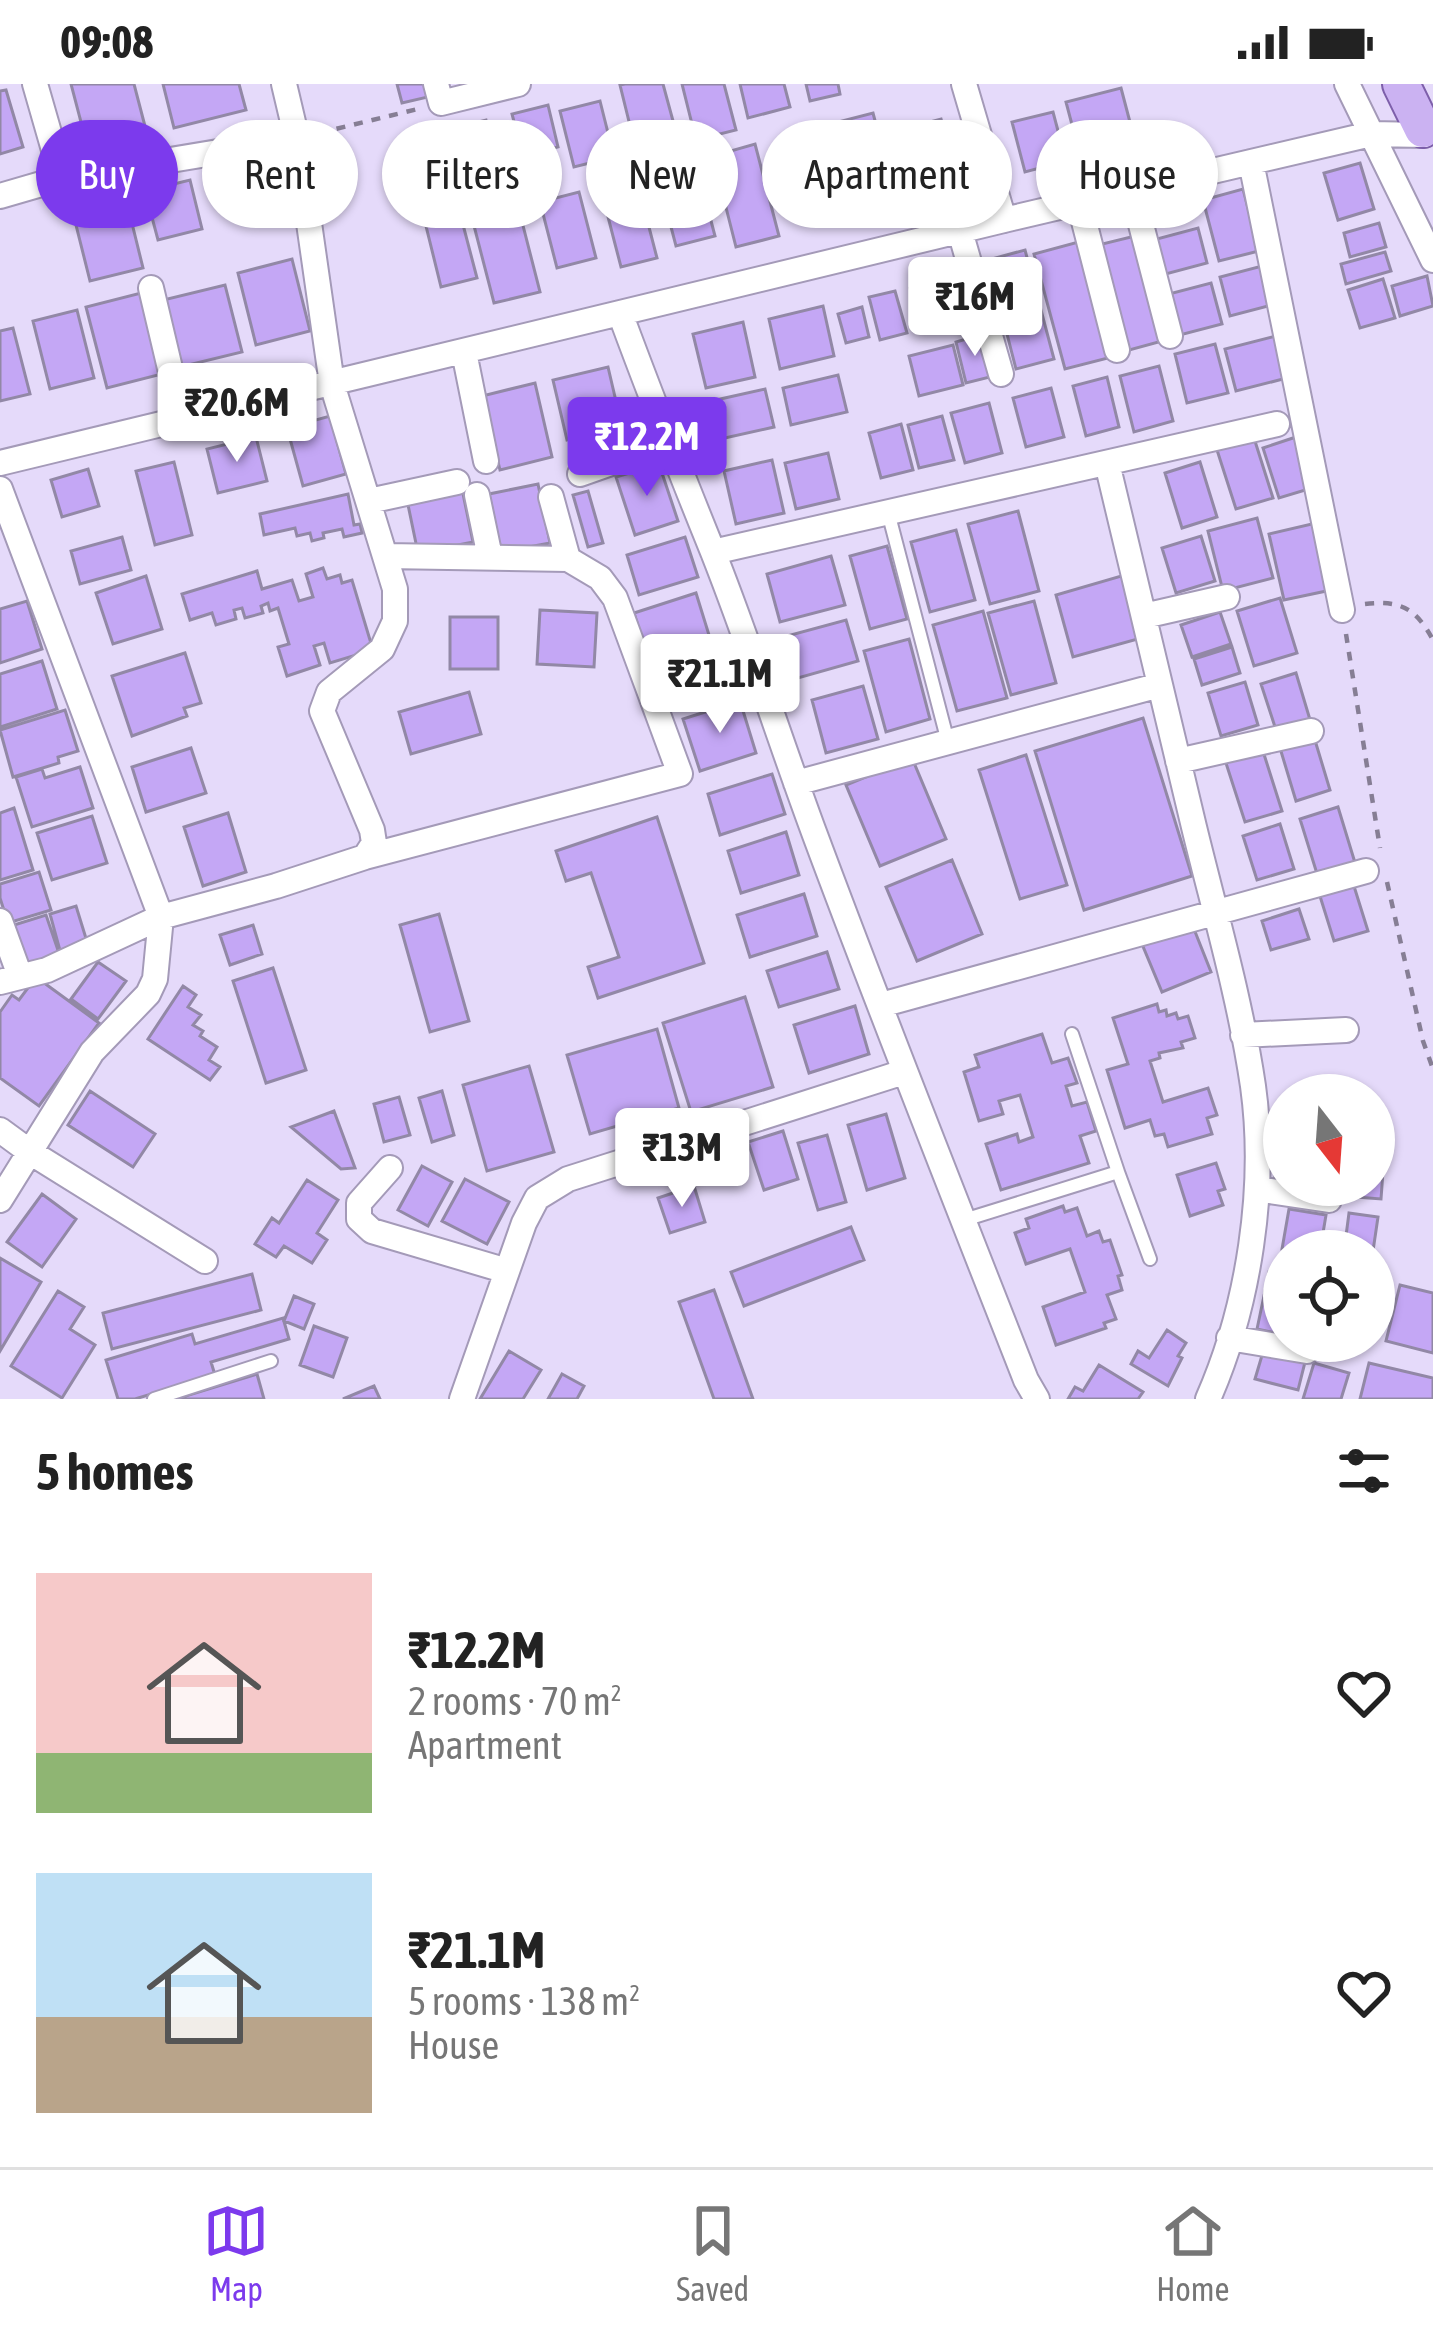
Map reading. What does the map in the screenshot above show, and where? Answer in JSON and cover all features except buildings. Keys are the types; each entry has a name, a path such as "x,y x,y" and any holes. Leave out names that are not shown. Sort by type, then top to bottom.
{"main road":[{"path":"1401,84 1430,136"}],"street":[{"path":"35,84 45,120"},
{"path":"284,84 293,120"},
{"path":"439,93 518,84"},
{"path":"964,84 975,120"},
{"path":"1347,84 1433,260"},
{"path":"1218,170 1371,134 1430,136"},
{"path":"1251,162 1342,610"},
{"path":"0,196 36,186"},
{"path":"310,228 332,384 395,589 395,621 382,649 328,692 322,711 372,830 374,843 365,857"},
{"path":"0,463 972,228"},
{"path":"1086,228 1117,350"},
{"path":"1142,228 1171,336"},
{"path":"960,231 1001,374"},
{"path":"151,288 182,419"},
{"path":"620,314 904,1072 1037,1399"},
{"path":"464,352 486,460"},
{"path":"713,552 1277,424"},
{"path":"580,474 668,443"},
{"path":"1107,463 1217,912 1253,1090 1257,1189 1249,1268 1208,1399"},
{"path":"0,489 160,917 155,979 148,994 92,1052 0,1200"},
{"path":"369,501 467,489 490,557"},
{"path":"550,497 568,559"},
{"path":"0,920 10,979 47,970 160,917 680,774 615,598 600,578 568,559 386,556"},
{"path":"1144,616 1227,597"},
{"path":"796,783 1160,685"},
{"path":"1178,761 1311,730"},
{"path":"881,1004 1366,871"},
{"path":"1243,1035 1346,1030"},
{"path":"462,1399 537,1198 568,1179 904,1072"},
{"path":"0,1130 205,1261"},
{"path":"390,1168 359,1203 359,1219 372,1231 507,1271"},
{"path":"1257,1189 1263,1190"},
{"path":"1229,1338 1263,1344"}],"lane":[{"path":"888,512 948,742"},
{"path":"1072,1034 1150,1259"},
{"path":"963,1220 1118,1172"},
{"path":"154,1399 271,1361"}],"path":[{"path":"356,120 439,93"},
{"path":"1433,640 1409,609 1392,601 1342,610 1383,867 1433,1069"}]}
